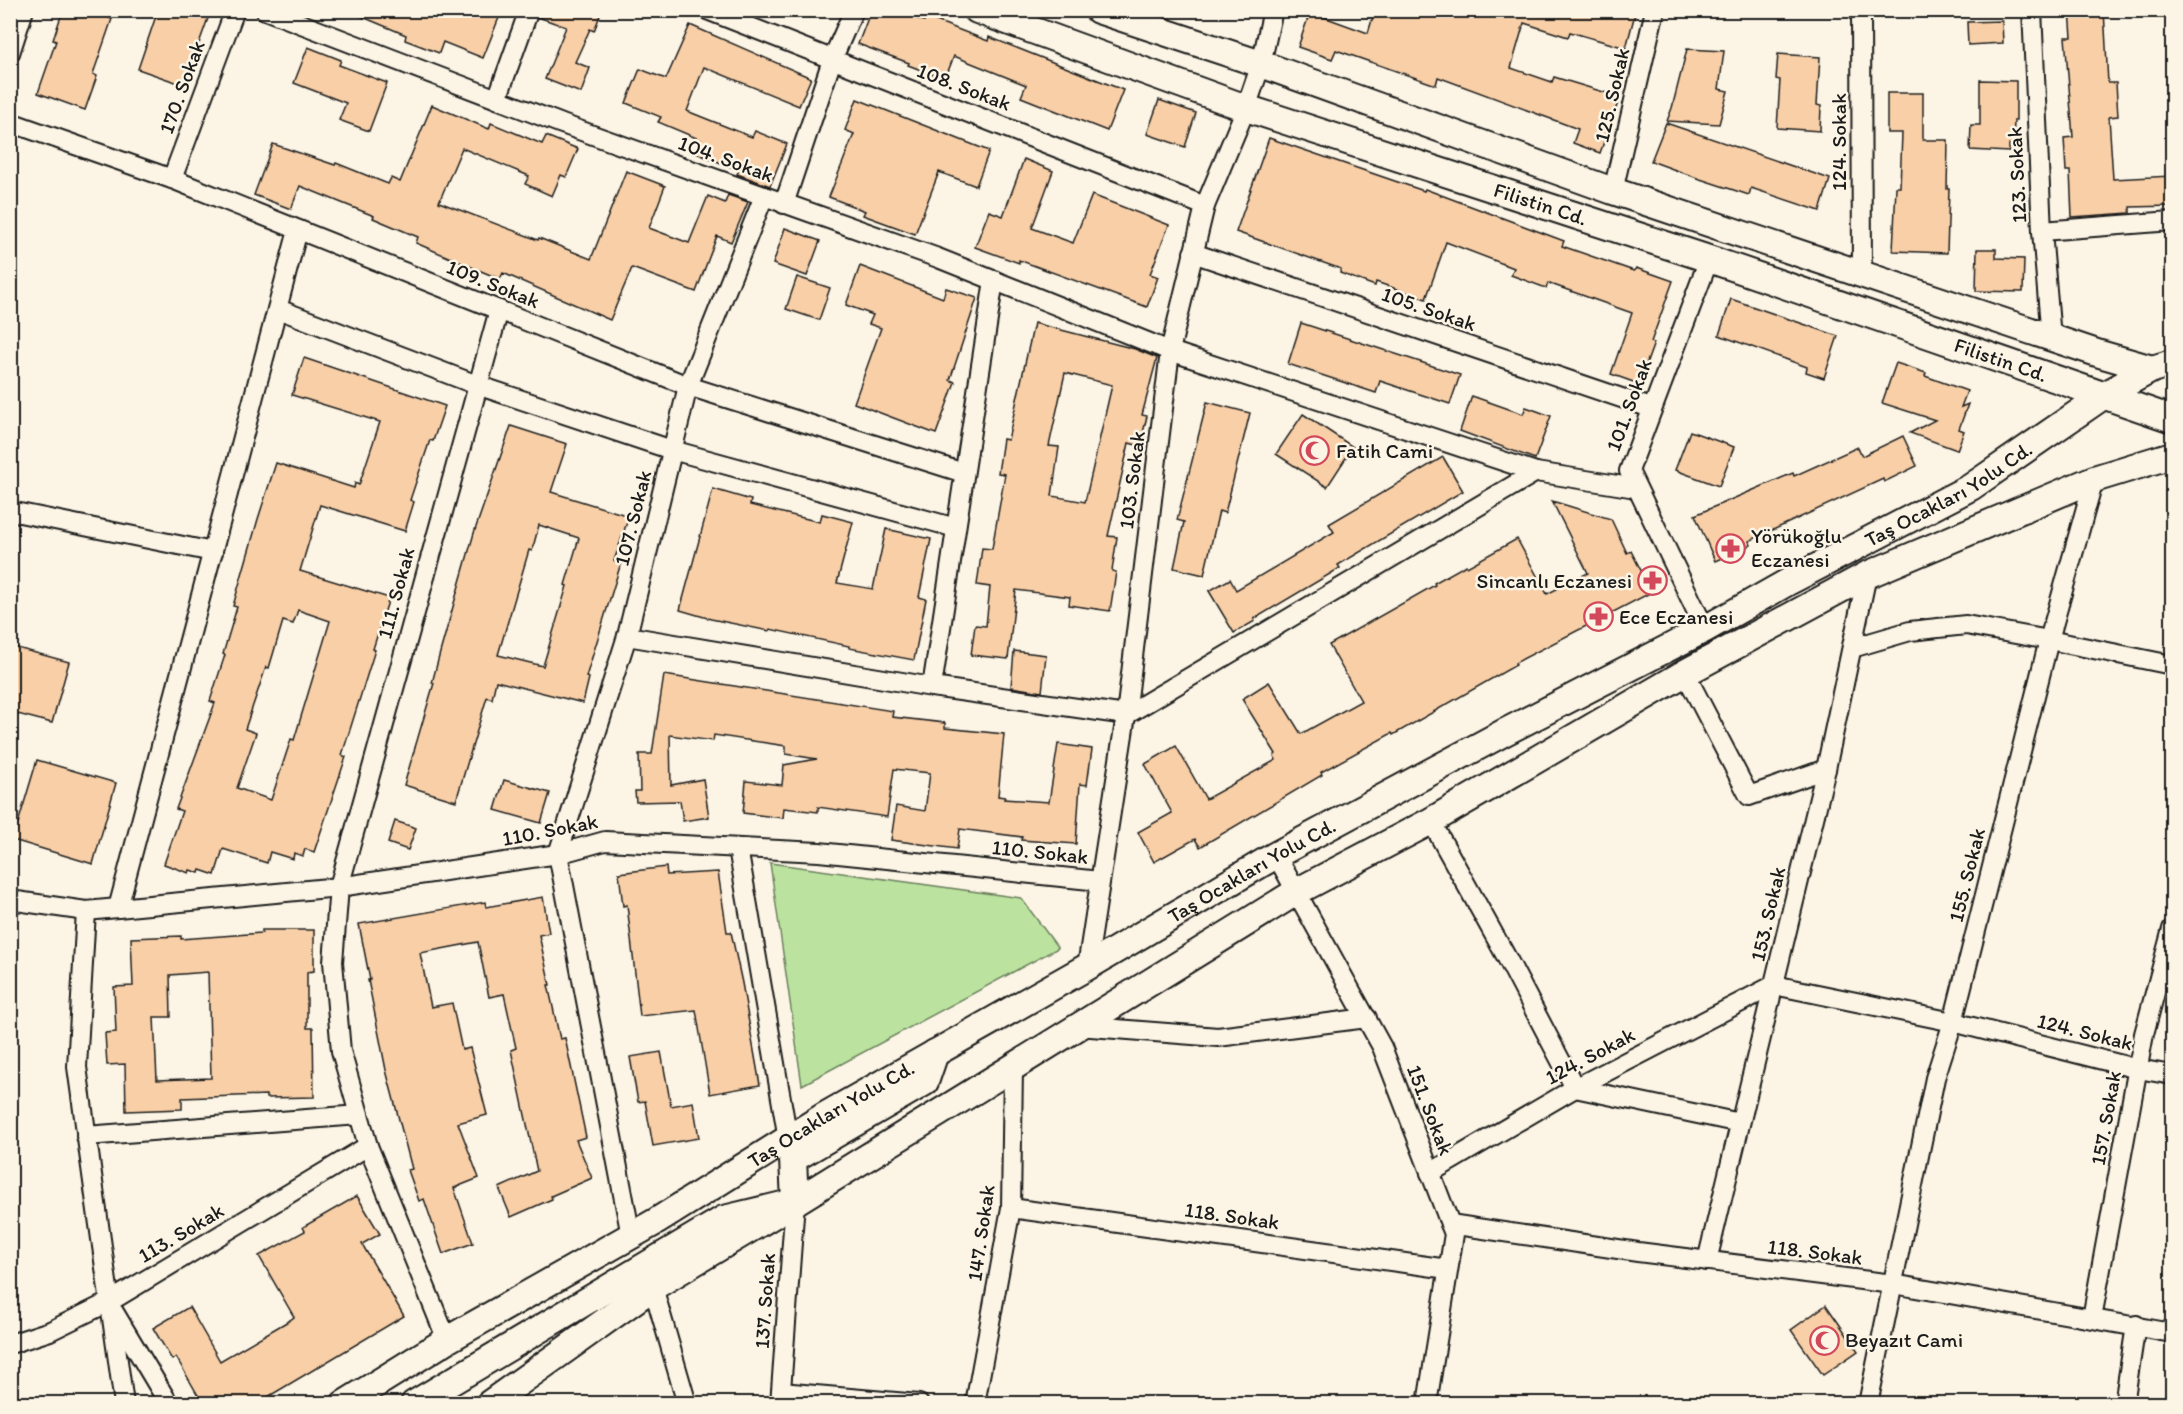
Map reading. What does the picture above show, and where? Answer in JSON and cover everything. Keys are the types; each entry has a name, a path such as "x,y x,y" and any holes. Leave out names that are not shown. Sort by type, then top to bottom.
{"main road":[{"name":"Filistin Cd.","path":"977,10 1246,108 1709,259 2172,419"},
{"name":"Filistin Cd.","path":"1098,10 1261,64 1613,190 2051,338 2162,366"},
{"name":"Taş Ocakları Yolu Cd.","path":"344,1404 447,1340 631,1236 826,1115 1087,967 1276,855 1971,487 2103,396 2162,366"},
{"name":"Taş Ocakları Yolu Cd.","path":"414,1404 724,1219 795,1202 1296,892 1431,821 1685,672 1868,575 2094,479 2172,455"},
{"path":"489,1404 653,1287 795,1202 793,1159 925,1082 935,1053"}],"street":[{"path":"10,53 24,10"},
{"name":"170. Sokak","path":"172,179 235,10"},
{"name":"104. Sokak","path":"265,10 497,99 938,258 1170,351 1536,472 1636,488"},
{"path":"497,99 529,10"},
{"name":"108. Sokak","path":"707,10 1205,206"},
{"path":"784,204 832,60 854,10"},
{"name":"103. Sokak","path":"1087,967 1126,715 1170,351 1205,206 1246,108 1261,64 1273,10"},
{"name":"125. Sokak","path":"1613,190 1655,10"},
{"name":"124. Sokak","path":"1861,10 1862,273"},
{"name":"123. Sokak","path":"2032,10 2042,231 2051,338"},
{"name":"109. Sokak","path":"11,126 172,179 688,386 964,473"},
{"name":"107. Sokak","path":"558,854 627,636 688,386 764,196"},
{"path":"2042,231 2172,221"},
{"path":"118,908 298,230"},
{"name":"105. Sokak","path":"1193,253 1651,408"},
{"name":"101. Sokak","path":"1705,629 1629,471 1709,259"},
{"path":"932,687 994,280"},
{"path":"278,309 477,385 672,450 956,528"},
{"name":"111. Sokak","path":"447,1340 368,1146 341,1051 333,962 339,887 499,310"},
{"path":"627,636 932,687 1126,715 1536,472"},
{"name":"155. Sokak","path":"1868,1404 1935,1078 1953,1022 2049,640 2094,479"},
{"path":"10,511 213,552"},
{"name":"153. Sokak","path":"1707,1261 1826,769 1868,575"},
{"path":"1852,648 1910,631 1966,626 2172,665"},
{"path":"1685,672 1749,795 1826,769"},
{"path":"1431,821 1507,958 1575,1088 1740,1123"},
{"name":"110. Sokak","path":"10,900 86,911 339,887 558,854 605,841 819,852 1100,881"},
{"path":"738,848 788,1139"},
{"path":"558,854 631,1236"},
{"name":"151. Sokak","path":"1276,855 1382,1047 1454,1234 1427,1404"},
{"path":"86,911 77,1067 124,1404"},
{"name":"157. Sokak","path":"2091,1318 2144,1034 2172,929"},
{"name":"124. Sokak","path":"1430,1173 1575,1088 1774,985 1953,1022 2138,1069 2172,1075"},
{"path":"1078,1026 1218,1037 1367,1018"},
{"name":"147. Sokak","path":"975,1404 1011,1208 1013,1068"},
{"path":"86,1136 359,1114"},
{"name":"113. Sokak","path":"10,1344 50,1331 109,1302 368,1146"},
{"name":"137. Sokak","path":"781,1398 795,1202"},
{"name":"118. Sokak","path":"1011,1208 1448,1269"},
{"name":"118. Sokak","path":"1450,1224 1707,1261 1893,1284 2172,1333"},
{"path":"653,1287 687,1404"},
{"path":"109,1302 169,1404"},
{"path":"2124,1404 2136,1325"},
{"path":"781,1398 919,1404"}],"green space":[{"path":"770,863 1021,898 1058,948 802,1085"}],"building":[{"path":"63,10 87,10 112,19 93,74 97,76 85,110 38,93 56,41 53,40"},
{"path":"158,10 211,10 184,85 138,69"},
{"path":"346,10 445,10 466,19 469,10 502,10 483,58 443,42 439,53 405,40 406,35"},
{"path":"540,10 602,10 594,31 590,29 575,62 590,68 581,93 545,79 566,27 538,17"},
{"path":"871,10 895,10 924,21 926,17 988,41 989,37 1123,90 1107,131 1021,97 1026,85 954,56 945,79 858,44"},
{"path":"1375,10 1636,10 1626,48 1570,32 1568,37 1524,23 1511,68 1552,82 1554,77 1620,97 1600,153 1573,143 1578,129 1438,77 1436,85 1336,50 1332,59 1298,47 1310,12 1368,33"},
{"path":"2070,10 2104,10 2108,83 2116,83 2118,116 2109,117 2113,179 2172,176 2172,206 2130,207 2130,213 2072,217 2070,171 2066,171 2064,138 2073,137 2065,37 2072,37"},
{"path":"2002,21 2003,43 1968,45 1967,22"},
{"path":"690,25 811,78 799,106 704,67 687,111 752,137 755,131 787,144 770,186 737,174 739,170 696,153 701,140 658,122 661,117 626,103 640,69 666,79"},
{"path":"308,47 341,60 339,65 387,83 369,131 339,120 346,103 294,83"},
{"path":"1687,49 1724,51 1719,89 1728,91 1719,124 1667,121"},
{"path":"1778,54 1820,57 1817,105 1821,106 1820,131 1777,128 1780,80 1776,79"},
{"path":"1980,80 2016,81 2016,120 2014,120 2013,145 2009,145 2009,152 1970,150 1971,125 1980,125"},
{"path":"1887,93 1923,93 1923,140 1948,140 1947,253 1893,251 1896,187 1900,187 1902,133 1887,133"},
{"path":"857,99 989,151 976,186 939,172 915,234 863,215 865,211 829,197 854,134 845,130"},
{"path":"1159,100 1196,113 1185,147 1147,134"},
{"path":"432,105 489,129 491,123 542,144 546,136 578,149 566,177 561,175 552,196 525,184 529,176 462,148 439,202 591,259 626,171 665,186 649,228 689,243 708,196 725,203 728,195 748,202 731,242 717,236 696,292 632,268 610,320 503,273 500,279 469,266 416,243 418,237 373,218 374,216 300,186 291,209 254,195 273,144 335,165 336,163 388,184 391,178 400,182"},
{"path":"1666,123 1830,179 1820,211 1751,188 1749,195 1651,161"},
{"path":"1269,138 1424,191 1425,189 1564,241 1562,246 1634,271 1636,268 1673,281 1639,384 1611,374 1632,313 1548,283 1546,288 1511,275 1514,268 1446,242 1426,299 1376,282 1375,286 1340,273 1341,269 1236,232"},
{"path":"1024,159 1053,171 1032,228 1073,243 1092,195 1169,225 1150,274 1158,277 1147,307 1019,260 1019,263 975,247 989,211 1003,216"},
{"path":"785,228 820,241 807,276 773,264"},
{"path":"1977,249 1996,249 1996,258 2024,259 2023,292 1976,291"},
{"path":"860,266 943,298 946,288 977,298 950,380 955,382 936,434 854,403 881,328 869,324 873,315 846,305"},
{"path":"797,277 830,288 819,320 786,309"},
{"path":"1731,299 1838,336 1824,378 1806,372 1807,367 1719,335"},
{"path":"1034,323 1135,349 1157,358 1142,415 1147,416 1140,446 1129,443 1108,536 1117,537 1112,571 1116,572 1110,611 1069,605 1070,597 1016,590 1008,659 971,655 975,625 986,626 990,587 977,585 982,548 992,549 1005,474 998,473 1003,439 1008,440","holes":["1065,373 1112,385 1085,502 1052,496 1059,447 1049,446"]},
{"path":"1301,323 1460,375 1450,404 1380,381 1376,393 1288,364"},
{"path":"304,358 445,406 433,441 430,440 410,500 414,502 405,531 320,505 300,571 389,598 342,755 346,757 314,852 305,849 303,856 294,853 293,859 270,852 267,863 223,849 215,875 200,870 199,873 190,870 189,873 164,864 182,811 176,809 215,703 210,701 237,607 233,606 276,463 354,488 355,483 359,485 380,422 292,395","holes":["298,610 330,621 294,740 291,739 271,800 237,788 256,733 245,729 266,667 269,668 283,621 293,624"]},
{"path":"1896,363 1967,391 1961,407 1968,404 1959,429 1964,431 1957,450 1910,433 1935,420 1882,403"},
{"path":"1472,396 1523,414 1526,407 1551,416 1535,459 1460,431"},
{"path":"1207,402 1250,413 1225,513 1219,511 1204,575 1174,568 1184,522 1177,520"},
{"name":"Fatih Cami","path":"1303,414 1353,447 1327,487 1276,454"},
{"path":"511,426 567,444 551,492 629,516 614,561 621,563 586,677 589,678 583,703 496,681 492,699 487,697 456,801 404,785 474,533","holes":["539,525 579,538 543,666 498,655 529,550 532,551"]},
{"path":"1690,431 1734,447 1719,486 1675,470"},
{"path":"1903,436 1917,466 1884,482 1883,479 1749,541 1751,545 1715,561 1695,515 1793,473 1794,476 1858,447 1862,456"},
{"path":"1443,457 1463,491 1338,565 1340,568 1234,633 1209,591 1230,579 1236,590 1334,532 1329,524"},
{"path":"713,489 751,500 750,505 820,522 822,514 853,522 837,583 873,589 886,529 931,539 919,597 926,599 914,660 849,648 849,646 770,629 769,631 711,619 680,610"},
{"path":"1552,501 1611,519 1627,553 1631,551 1652,592 1515,663 1516,665 1393,735 1392,733 1321,772 1322,775 1200,847 1195,839 1154,862 1138,832 1172,813 1145,764 1176,746 1206,799 1276,760 1274,756 1276,754 1242,699 1269,682 1301,734 1361,701 1329,645 1435,585 1434,583 1517,539 1547,594 1588,573"},
{"path":"10,646 69,662 52,723 10,712"},
{"path":"1014,651 1046,655 1042,692 1011,687"},
{"path":"664,675 893,711 892,717 945,723 945,728 1004,734 998,796 1005,797 1004,799 1049,802 1058,744 1092,749 1087,785 1080,784 1076,844 1021,840 1022,837 960,829 957,849 891,840 896,806 925,811 930,773 894,769 887,817 818,807 818,812 784,808 783,818 743,813 746,781 782,785 784,765 817,759 786,754 786,746 714,735 713,741 670,735 671,785 703,779 709,817 683,821 680,801 636,802 635,791 640,791 639,754 652,754"},
{"path":"37,760 116,783 93,864 13,840"},
{"path":"504,780 550,793 541,823 495,810"},
{"path":"395,821 416,828 408,850 388,843"},
{"path":"666,867 667,875 718,872 727,932 731,932 742,983 760,1085 710,1094 696,1010 640,1016 627,905 623,906 619,873"},
{"path":"543,897 549,933 539,935 560,1039 565,1038 586,1137 576,1140 592,1178 511,1217 499,1188 537,1171 511,1050 516,1048 504,994 489,997 478,942 420,953 431,1007 452,1003 462,1050 470,1048 487,1115 458,1123 479,1178 454,1188 473,1243 443,1254 424,1199 419,1201 408,1170 412,1169 386,1070 359,924 485,902 486,907"},
{"path":"262,930 314,930 314,971 307,972 307,1028 313,1028 314,1097 266,1098 266,1095 182,1098 182,1109 126,1111 125,1064 107,1065 105,1033 116,1032 114,987 133,986 131,938 181,936 181,939 262,933","holes":["208,972 211,1078 157,1080 154,1017 171,1017 170,975"]},
{"path":"661,1052 671,1106 693,1102 699,1138 653,1146 645,1101 638,1102 630,1057"},
{"path":"357,1196 380,1234 362,1244 404,1316 256,1404 203,1404 176,1357 172,1360 153,1328 189,1307 220,1361 290,1320 294,1317 259,1256 305,1231 303,1227"},
{"name":"Beyazıt Cami","path":"1826,1305 1858,1351 1823,1375 1791,1330"}],"place":[{"name":"Fatih Cami","path":"1315,451"},
{"name":"Yörükoğlu Eczanesi","path":"1730,548"},
{"name":"Sincanlı Eczanesi","path":"1653,581"},
{"name":"Ece Eczanesi","path":"1598,617"},
{"name":"Beyazıt Cami","path":"1824,1340"}]}
